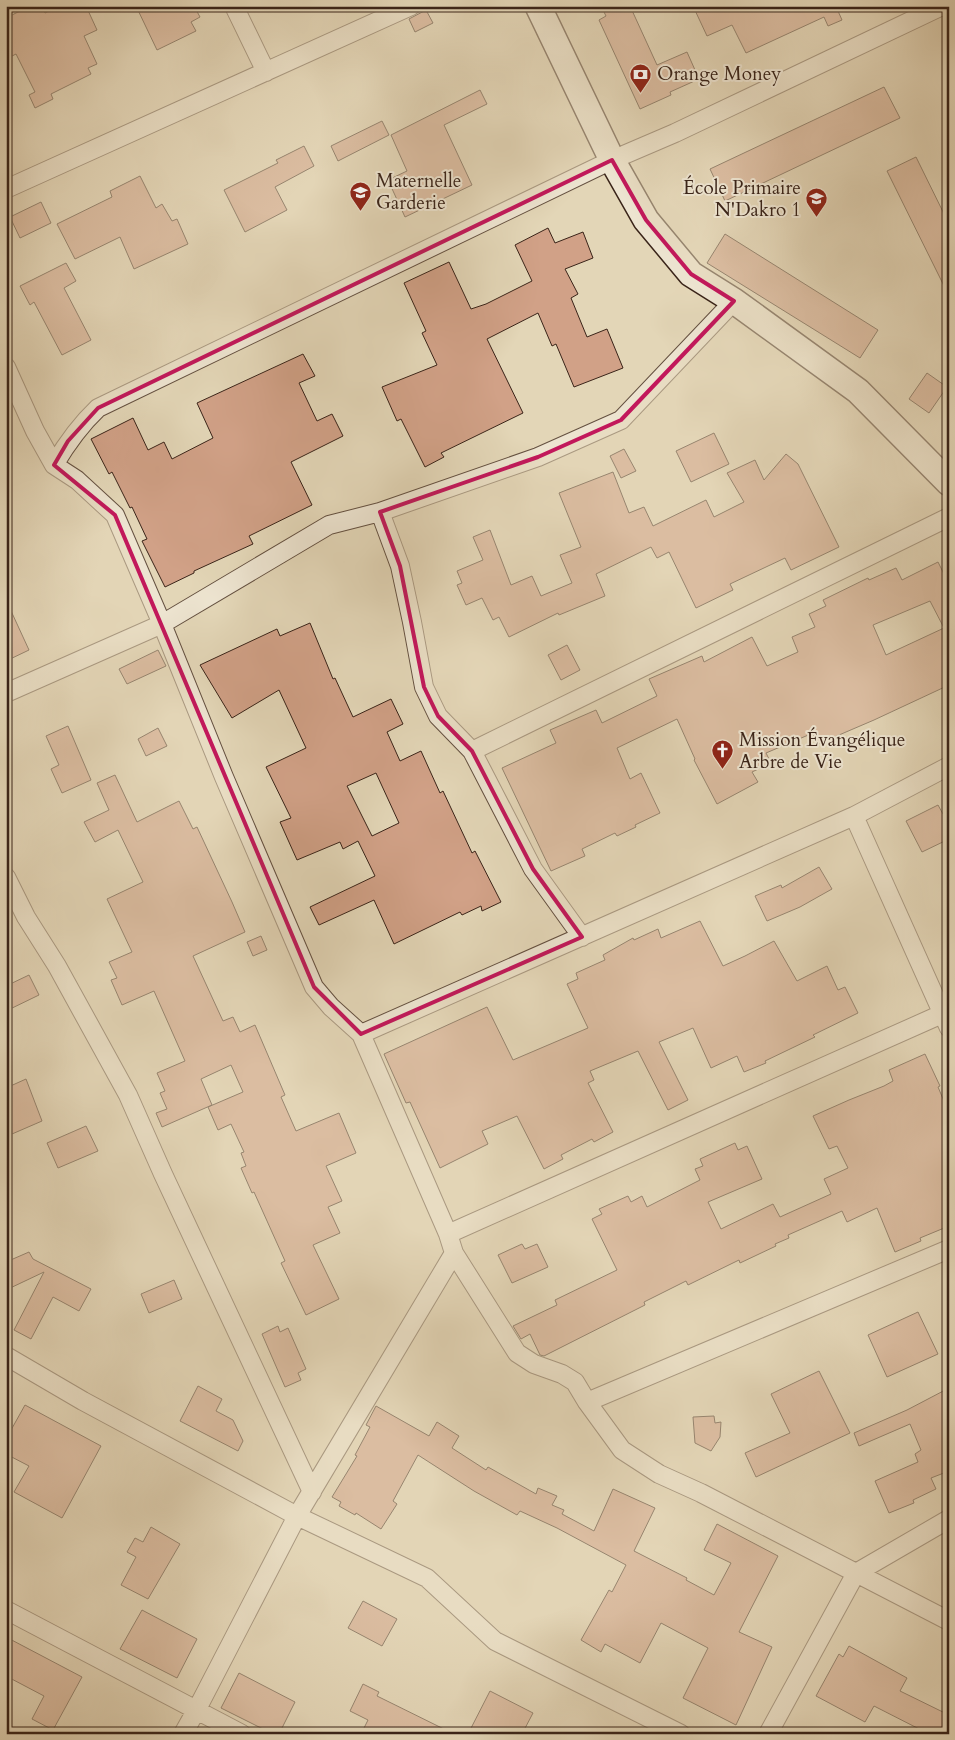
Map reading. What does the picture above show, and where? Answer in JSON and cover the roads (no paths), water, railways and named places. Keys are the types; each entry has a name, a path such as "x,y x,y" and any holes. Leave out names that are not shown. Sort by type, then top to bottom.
{"street":[{"path":"234,6 266,72"},
{"path":"6,189 411,6"},
{"path":"538,6 612,160 646,220 691,274 734,300 858,391 949,483"},
{"path":"54,465 68,441 82,423 98,408 612,160 675,133 942,6"},
{"path":"6,693 162,624 329,525 380,512 538,457 621,420 734,300"},
{"path":"6,367 35,431 54,465 77,480 115,515 314,987 331,1007 361,1034 448,1234 454,1253 517,1353 534,1364 562,1374 575,1382 622,1450 659,1474 949,1622"},
{"path":"380,512 400,566 424,687 438,716 472,750 533,869 582,936"},
{"path":"472,750 949,517"},
{"path":"361,1034 854,816 949,766"},
{"path":"448,1234 945,1021 854,816"},
{"path":"6,877 26,917 62,973 128,1095 312,1492"},
{"path":"588,1402 949,1249"},
{"path":"183,1734 198,1710 297,1516 454,1253"},
{"path":"6,1356 83,1401 297,1516 426,1578 495,1642 681,1734"},
{"path":"768,1734 856,1573 949,1519"},
{"path":"6,1610 242,1734"}],"place":[{"name":"Orange Money","path":"641,93"},
{"name":"Maternelle Garderie","path":"360,211"},
{"name":"École Primaire N'Dakro 1","path":"817,218"},
{"name":"Mission Évangélique Arbre de Vie","path":"723,770"}]}
